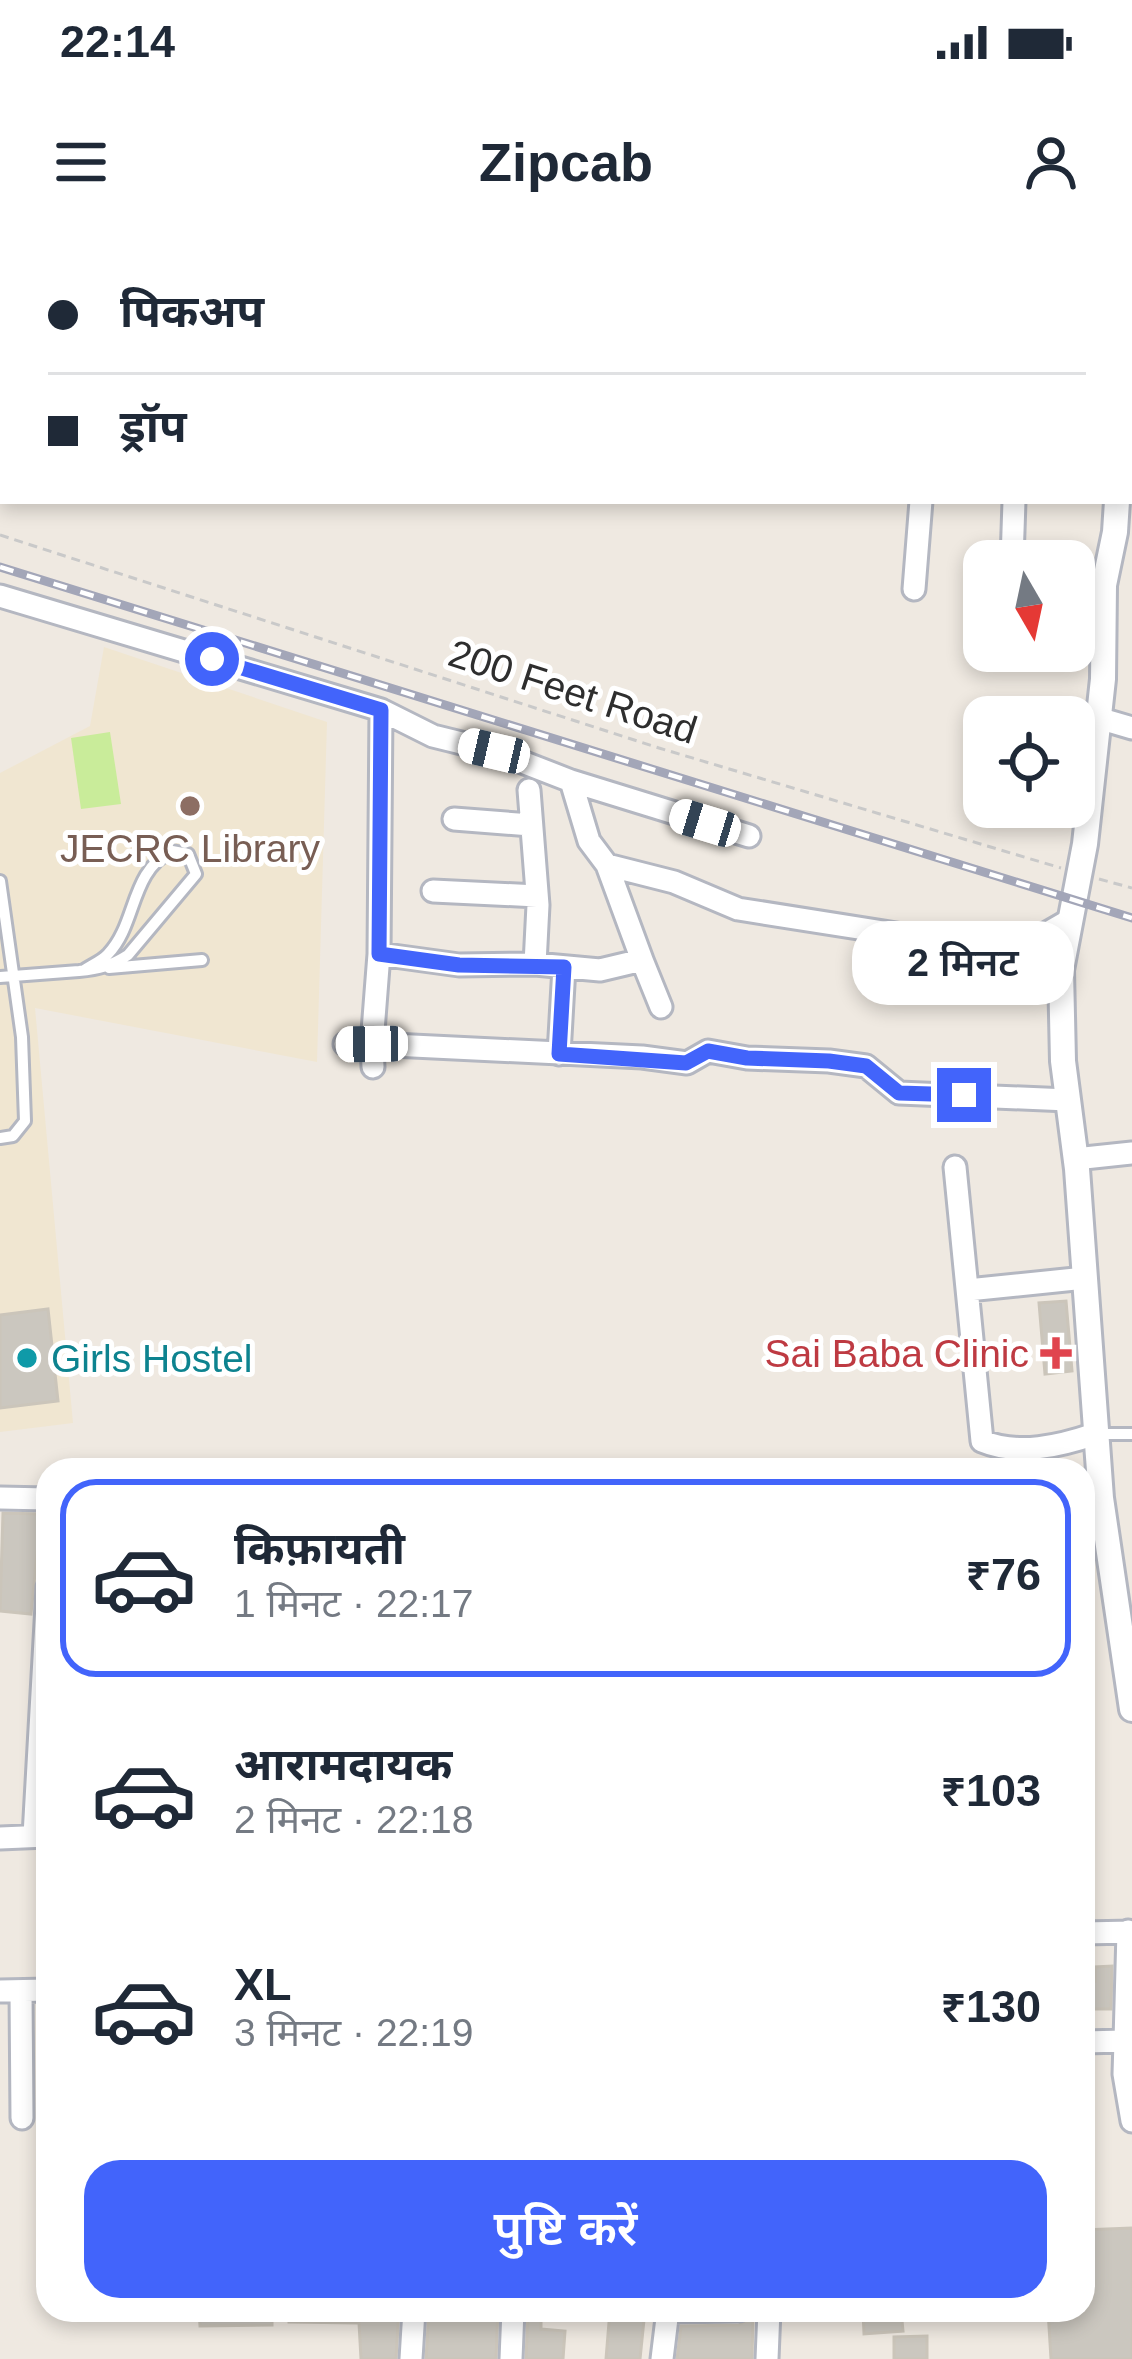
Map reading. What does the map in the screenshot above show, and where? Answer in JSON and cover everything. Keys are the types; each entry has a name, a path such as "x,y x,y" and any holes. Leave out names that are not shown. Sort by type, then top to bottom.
{"street":[{"path":"914,589 921,504"},
{"path":"1013,540 1014,504"},
{"path":"1117,504 1122,549 1104,585 1103,679 1085,844 1060,970 1095,1434 1121,1560 1132,1709"},
{"path":"0,601 381,710 434,736 494,751 571,782 749,836"},
{"path":"372,1055 379,954 381,710"},
{"path":"1098,718 1132,728"},
{"path":"571,782 589,841 607,865 661,1007"},
{"path":"529,790 537,896 535,964"},
{"path":"454,819 531,825"},
{"path":"607,865 674,882 738,909 910,935 1042,936 1068,921"},
{"path":"434,891 537,896"},
{"path":"379,954 459,965 535,964 600,970 642,960"},
{"path":"559,1054 564,967"},
{"path":"345,1044 372,1055 559,1054 686,1063 708,1051 866,1066 899,1093 1068,1100"},
{"path":"1075,1159 1132,1153"},
{"path":"955,1167 982,1441 1003,1450 1039,1448 1095,1434"},
{"path":"968,1290 1085,1278"},
{"path":"0,1498 36,1498"},
{"path":"0,1838 36,1836"},
{"path":"1095,1933 1130,1932 1124,2074 1132,2121"},
{"path":"10,1991 22,2118"},
{"path":"1095,2042 1125,2041"},
{"path":"411,2359 413,2322"},
{"path":"511,2359 513,2322"},
{"path":"662,2359 667,2322"},
{"path":"766,2359 768,2322"}],"lane":[{"path":"84,970 107,956 152,867 172,851 188,854 196,874 189,885 128,955 106,968"},
{"path":"0,881 7,976 22,1037 25,1121 13,1136 0,1138"},
{"path":"7,976 202,960"},
{"path":"1095,1434 1132,1434"}],"path":[{"name":"200 Feet Road","path":"0,535 659,748 1132,889"}],"shaded area":[{"path":"104,647 327,722 317,1062 35,1008 73,1423 0,1432 0,773 90,726"}],"green space":[{"path":"110,732 121,804 81,809 71,738"}],"building":[{"path":"1066,1301 1072,1371 1045,1374 1039,1303"},
{"name":"Girls Hostel","path":"48,1309 58,1401 0,1408 0,1315"},
{"path":"3,1513 36,1514 31,1614 0,1611"},
{"path":"1112,1966 1111,2009 1095,2009 1095,1967"},
{"path":"1132,2228 1132,2359 1051,2359 1049,2322 1095,2322 1095,2230"},
{"path":"200,2322 272,2322 272,2325 200,2326"},
{"path":"289,2322 398,2322 396,2359 361,2359 359,2323"},
{"path":"428,2322 498,2322 496,2359 426,2359"},
{"path":"528,2322 541,2322 541,2329 565,2331 563,2359 526,2359"},
{"path":"609,2322 644,2322 640,2359 606,2359"},
{"path":"753,2322 752,2359 677,2359 681,2326"},
{"path":"864,2322 902,2322 903,2331 864,2334"},
{"path":"927,2336 927,2359 894,2359 894,2337"}],"railway":[{"path":"0,567 1132,918"}],"place":[{"name":"JECRC Library","path":"190,806"},
{"name":"Sai Baba Clinic","path":"1056,1353"},
{"name":"Girls Hostel","path":"27,1358"}],"route":[{"path":"212,659 381,710 379,954 459,965 564,967 559,1054 686,1063 708,1051 747,1058 829,1061 866,1066 899,1093 964,1095"}]}
